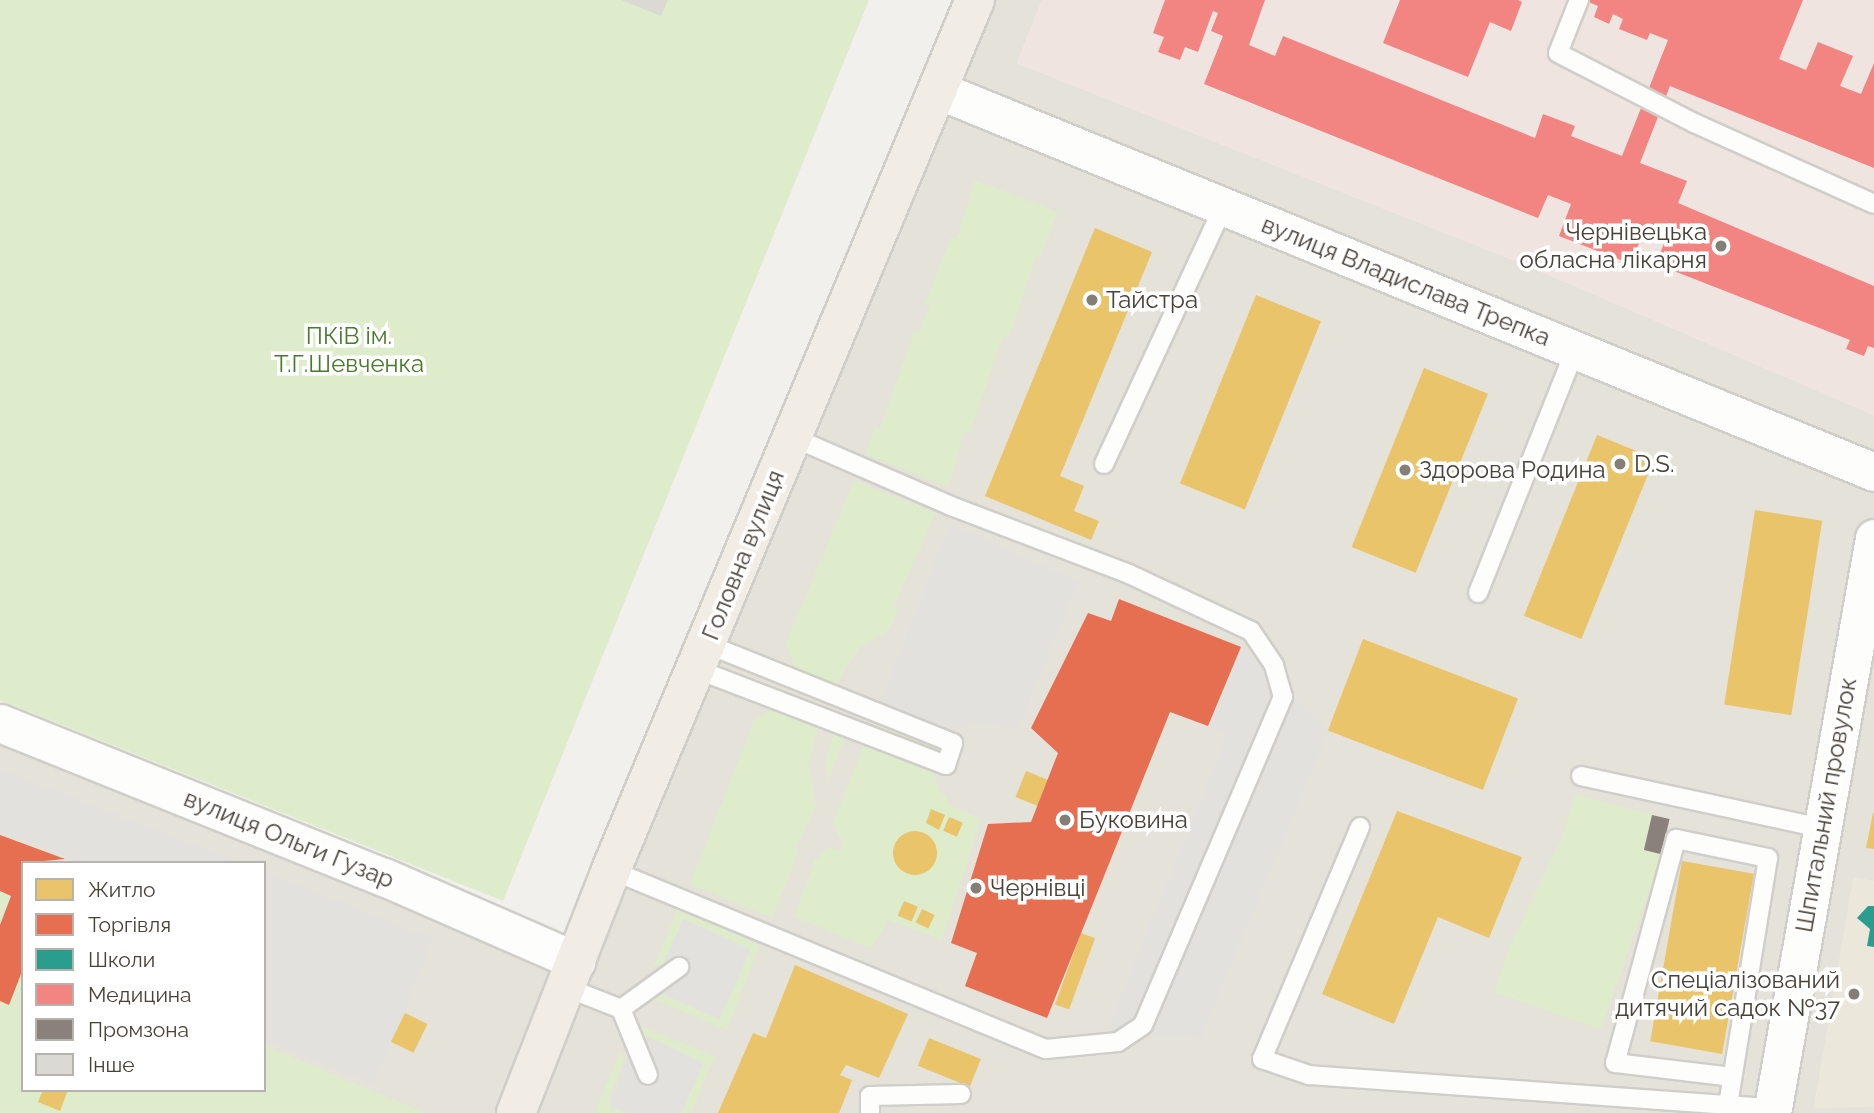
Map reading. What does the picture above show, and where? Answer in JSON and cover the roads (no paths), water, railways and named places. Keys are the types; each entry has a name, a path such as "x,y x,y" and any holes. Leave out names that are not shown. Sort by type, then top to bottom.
{"main road":[{"name":"Головна вулиця","path":"516,1113 611,870 975,0"}],"street":[{"name":"вулиця Владислава Трепка","path":"938,90 1874,472"},
{"name":"Шпитальний провулок","path":"1772,1110 1874,538"},
{"name":"вулиця Ольги Гузар","path":"0,723 384,877 570,974"}],"lane":[{"path":"1579,0 1558,53 1694,123 1874,204"},
{"path":"1104,464 1224,206"},
{"path":"1478,593 1575,350"},
{"path":"611,870 1046,1049 1118,1042 1143,1025 1278,709 1283,696 1273,665 1251,631 1129,574 951,506 792,437"},
{"path":"701,656 953,743 946,765 701,656"},
{"path":"1581,776 1822,828"},
{"path":"1360,827 1262,1059 1309,1075 1772,1110"},
{"path":"1728,1105 1768,858 1676,839 1615,1063 1732,1077"},
{"path":"621,1009 679,967"},
{"path":"570,974 621,1009 648,1075"},
{"path":"870,1113 870,1096 961,1094"}],"place":[{"name":"Чернівецька обласна лікарня","path":"1721,246"},
{"name":"Тайстра","path":"1092,300"},
{"name":"D.S.","path":"1620,464"},
{"name":"Здорова Родина","path":"1405,470"},
{"name":"Буковина","path":"1065,820"},
{"name":"Чернівці","path":"976,888"},
{"name":"Спеціалізований дитячий садок №37","path":"1854,994"}],"park label":[{"name":"ПКіВ ім. Т.Г.Шевченка","path":"349,350"}]}
